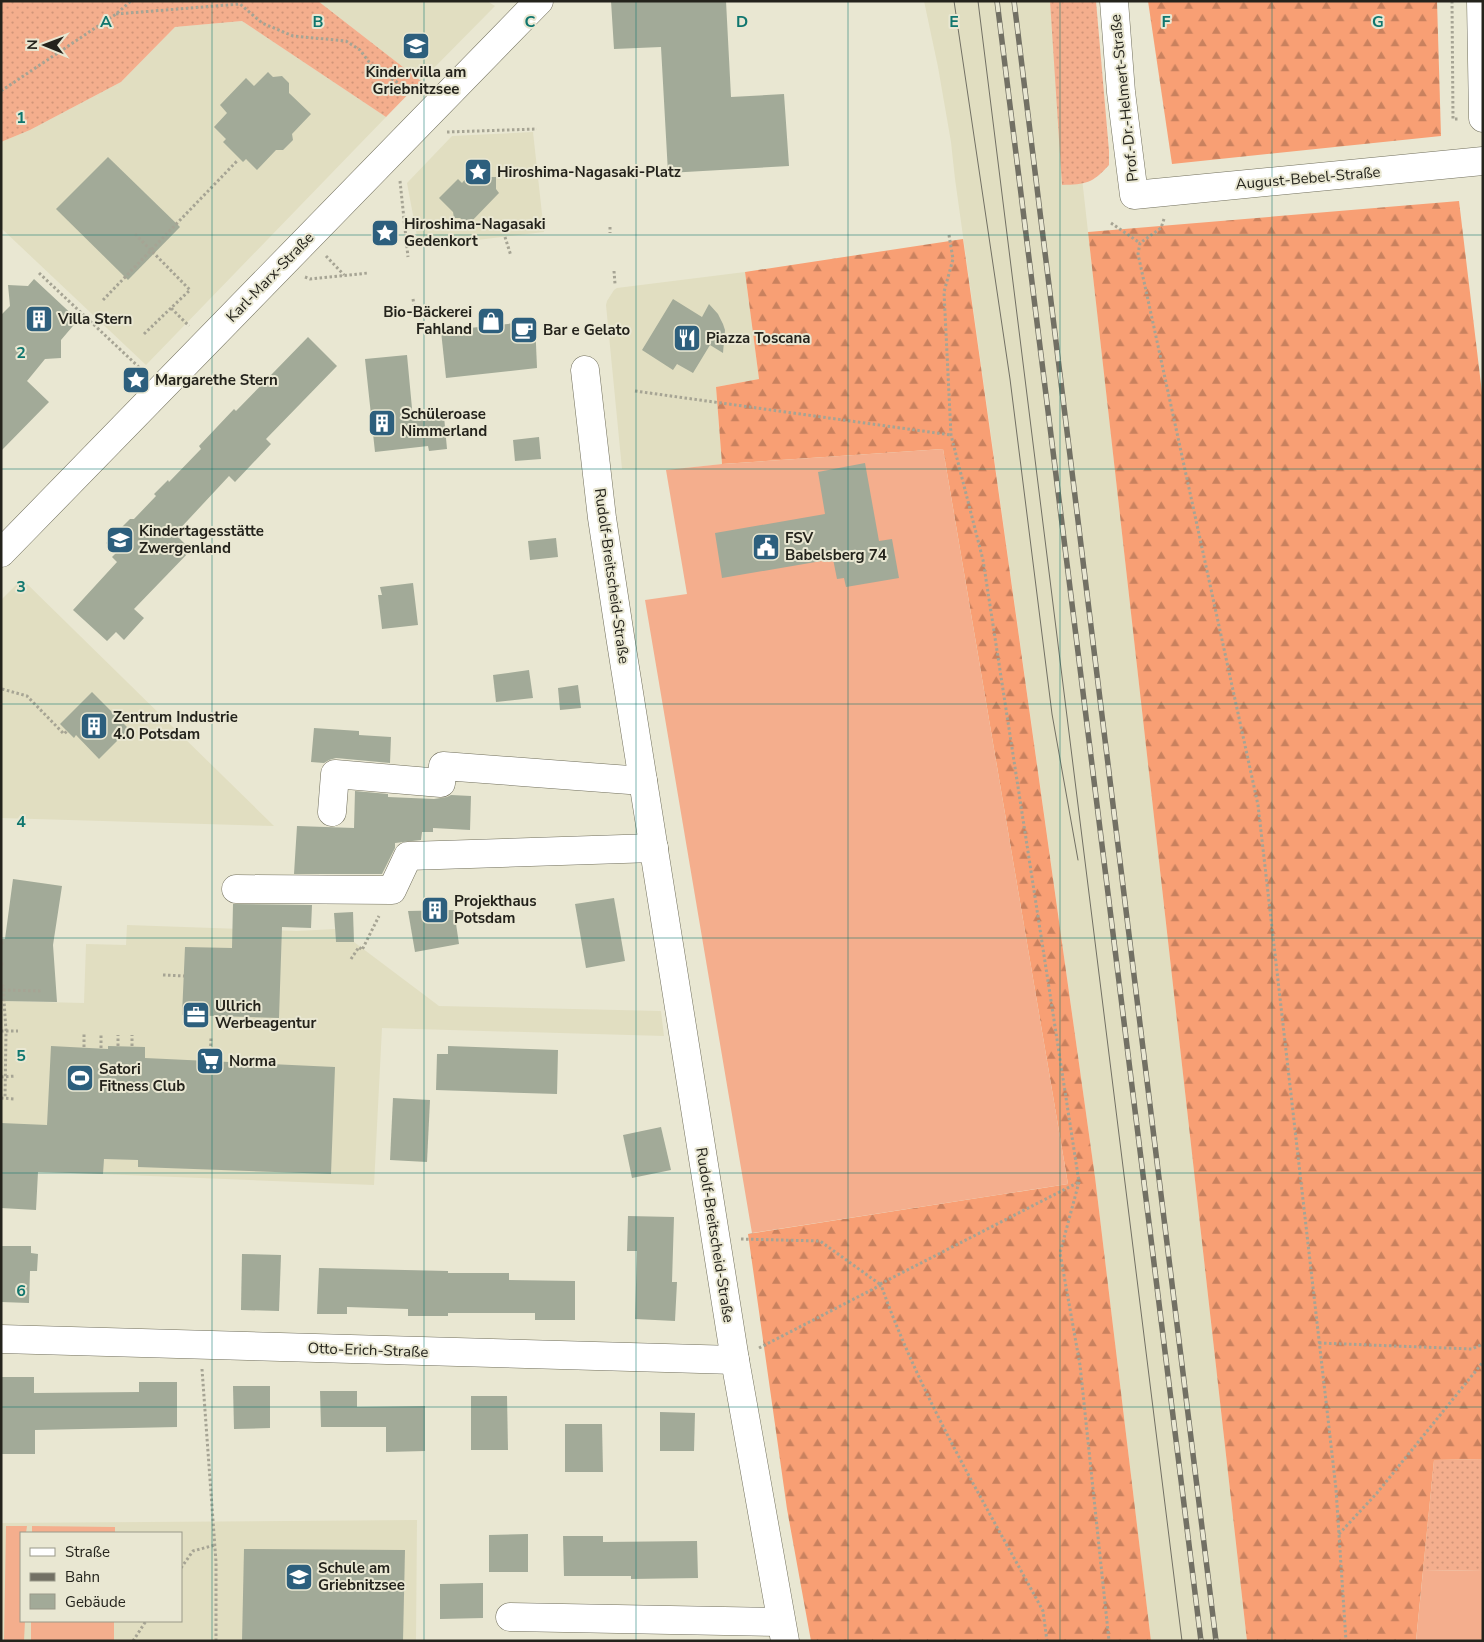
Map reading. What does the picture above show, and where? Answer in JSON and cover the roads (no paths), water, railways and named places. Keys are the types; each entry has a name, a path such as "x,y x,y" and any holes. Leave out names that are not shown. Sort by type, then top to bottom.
{"street":[{"name":"Karl-Marx-Straße","path":"1,553 539,1"},
{"name":"Prof.-Dr.-Helmert-Straße","path":"1114,1 1121,92 1134,194"},
{"path":"1482,1 1483,118"},
{"name":"August-Bebel-Straße","path":"1134,194 1483,162"},
{"name":"Rudolf-Breitscheid-Straße","path":"510,1617 783,1631 735,1360 643,781 606,545 585,370"},
{"path":"332,812 335,774 441,783 443,766 643,781"},
{"path":"236,889 392,890 408,856 654,848"},
{"name":"Otto-Erich-Straße","path":"1,1339 735,1360"}],"tram line":[{"path":"954,1 1010,379 1052,714 1078,860"},
{"path":"978,1 1182,1641"}],"railway":[{"path":"997,1 1201,1641"},
{"path":"1014,1 1216,1641"}],"place":[{"name":"Kindervilla am Griebnitzsee","path":"416,46"},
{"name":"Hiroshima-Nagasaki-Platz","path":"478,172"},
{"name":"Hiroshima-Nagasaki Gedenkort","path":"385,233"},
{"name":"Villa Stern","path":"39,319"},
{"name":"Bio-Bäckerei Fahland","path":"491,321"},
{"name":"Bar e Gelato","path":"524,330"},
{"name":"Piazza Toscana","path":"687,338"},
{"name":"Margarethe Stern","path":"136,380"},
{"name":"Schüleroase Nimmerland","path":"382,423"},
{"name":"Kindertagesstätte Zwergenland","path":"120,540"},
{"name":"FSV Babelsberg 74","path":"766,547"},
{"name":"Zentrum Industrie 4.0 Potsdam","path":"94,726"},
{"name":"Projekthaus Potsdam","path":"435,910"},
{"name":"Ullrich Werbeagentur","path":"196,1015"},
{"name":"Norma","path":"210,1061"},
{"name":"Satori Fitness Club","path":"80,1078"},
{"name":"Schule am Griebnitzsee","path":"299,1577"}]}
